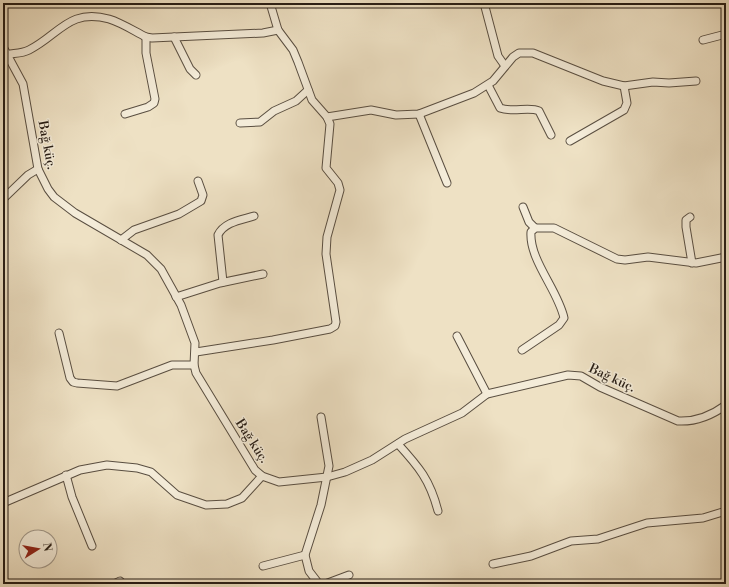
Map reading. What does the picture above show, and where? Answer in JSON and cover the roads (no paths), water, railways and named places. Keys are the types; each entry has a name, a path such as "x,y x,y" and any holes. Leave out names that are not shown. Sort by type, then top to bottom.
{"street":[{"path":"196,352 274,340 335,326 336,317 326,254 327,237 340,190 338,183 326,168 330,134 327,117 312,100 293,50 278,30 270,3"},
{"path":"484,3 498,56 505,66"},
{"path":"5,55 22,53 30,50 66,23 78,19 110,19 146,37 264,33 278,30"},
{"path":"703,40 726,34"},
{"path":"125,114 148,107 154,103 155,99 146,53 146,37"},
{"path":"174,37 190,70 196,75"},
{"name":"Bağ küç.","path":"3,47 5,55 25,92 38,169 48,189 54,197 75,213 154,260 161,269 176,297 193,338 196,352 194,365 201,384 255,470 262,476 279,482 327,477 360,466 398,444 462,413 487,394 497,390 575,375 581,376 600,387 678,421 687,422 704,418 726,406"},
{"path":"327,117 371,110 396,115 419,114 474,93 488,85 519,53 533,53 603,81 624,86 653,82 669,83 696,81"},
{"path":"488,85 500,108 514,111 535,109 539,111 551,135"},
{"path":"570,141 624,110 627,103 624,86"},
{"path":"240,123 254,123 264,120 270,113 290,105 308,90"},
{"path":"419,114 447,183"},
{"path":"3,199 28,175 38,169"},
{"path":"121,240 134,230 179,214 201,201 203,195 198,181"},
{"path":"523,207 529,222 535,228"},
{"path":"223,282 218,235 220,229 226,225 254,216"},
{"path":"690,217 686,220 686,227 692,263"},
{"path":"522,350 559,325 564,318 559,301 532,246 531,232 535,228 554,228 617,259 625,260 648,257 702,263 726,257"},
{"path":"176,297 223,282 264,274"},
{"path":"59,333 70,378 73,382 77,383 118,386 172,366 194,365"},
{"path":"458,336 487,394"},
{"path":"319,584 309,571 305,555 321,504 323,488 329,466 321,417"},
{"path":"398,444 420,468 429,483 438,511"},
{"path":"3,503 66,475 86,469 107,466 137,468 156,475 177,495 206,506 227,504 242,498 262,476"},
{"path":"66,475 72,497 92,546"},
{"path":"493,564 517,560 571,541 598,539 647,523 703,518 726,511"},
{"path":"263,566 305,555"},
{"path":"325,584 349,576"},
{"path":"114,584 120,581 123,584"}]}
